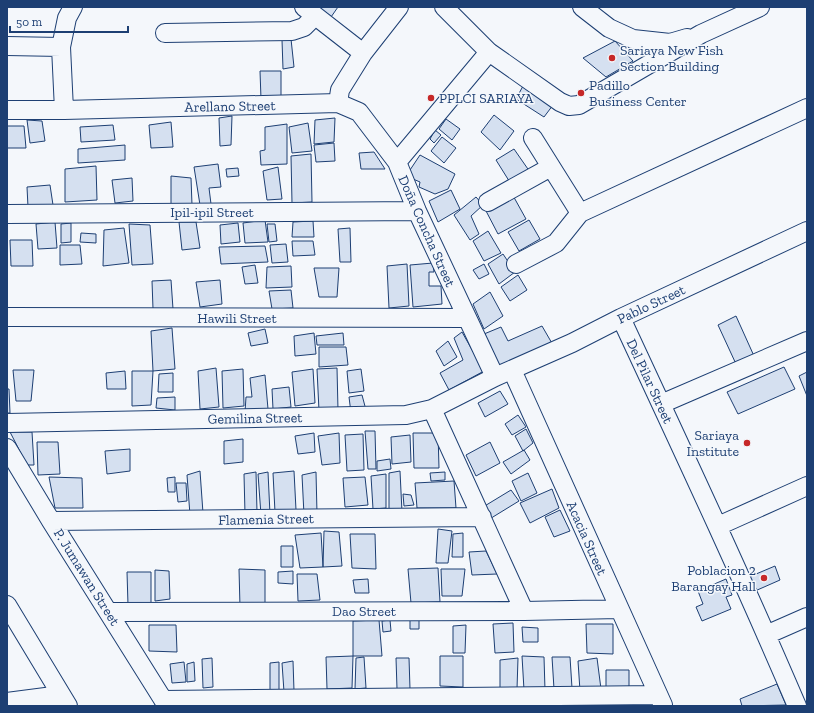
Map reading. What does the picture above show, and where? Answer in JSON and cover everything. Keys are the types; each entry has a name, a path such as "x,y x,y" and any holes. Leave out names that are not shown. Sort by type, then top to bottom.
{"street":[{"path":"64,110 61,46 67,18 73,7"},
{"path":"338,103 340,90 363,54 399,7"},
{"path":"444,7 489,52 560,102 569,106 579,105 701,34 760,7"},
{"path":"582,7 609,28 633,39 670,43 701,34"},
{"path":"165,33 292,31 304,28 310,11 363,54"},
{"path":"7,46 61,46"},
{"path":"397,162 489,52"},
{"name":"Arellano Street","path":"7,110 64,110 338,103"},
{"name":"Doña Concha Street","path":"338,103 359,112 397,162 417,211 495,377"},
{"path":"516,264 556,243 580,213 807,108"},
{"path":"533,138 580,213"},
{"path":"488,202 551,167"},
{"name":"Ipil-ipil Street","path":"7,214 417,211"},
{"name":"Pablo Street","path":"495,377 572,343 621,318 807,231"},
{"name":"Hawili Street","path":"7,317 467,318"},
{"name":"Del Pilar Street","path":"621,318 718,526 797,706"},
{"path":"661,404 807,341"},
{"name":"Acacia Street","path":"512,370 661,701"},
{"name":"Gemilina Street","path":"7,423 406,415 432,409 495,377"},
{"path":"432,409 524,611"},
{"name":"P. Jumawan Street","path":"7,448 165,703"},
{"path":"718,526 807,486"},
{"name":"Flamenia Street","path":"51,521 482,517"},
{"path":"7,605 65,701"},
{"name":"Dao Street","path":"108,612 524,611 619,609"},
{"path":"766,635 807,617"},
{"path":"7,702 65,701"},
{"path":"165,703 661,701"}],"building":[{"path":"318,7 338,7 331,17"},
{"path":"291,39 294,67 283,69 282,40"},
{"path":"615,41 633,61 606,77 583,58"},
{"path":"260,71 281,71 281,98 261,99"},
{"path":"523,86 553,105 544,117 516,99"},
{"path":"494,115 514,131 500,150 481,132"},
{"path":"232,116 231,145 220,146 219,118"},
{"path":"335,118 334,142 314,144 315,120"},
{"path":"446,119 460,129 452,140 439,129"},
{"path":"27,120 42,121 45,141 30,143"},
{"path":"171,122 173,147 151,148 149,125"},
{"path":"308,123 312,151 292,153 289,127"},
{"path":"287,124 287,164 261,165 260,151 265,150 265,127"},
{"path":"113,125 115,140 81,142 80,127"},
{"path":"7,126 24,126 26,148 7,148"},
{"path":"435,130 441,135 434,143 430,139"},
{"path":"442,137 456,148 444,163 431,151"},
{"path":"334,143 335,161 316,162 314,145"},
{"path":"125,145 125,160 78,163 78,149"},
{"path":"514,149 530,172 511,184 496,160"},
{"path":"374,152 385,169 361,169 359,153"},
{"path":"311,154 312,202 292,203 291,156"},
{"path":"420,155 455,174 448,189 435,194 419,187 420,182 406,176"},
{"path":"218,164 221,187 209,188 211,204 200,205 194,167"},
{"path":"96,166 97,200 65,202 65,169"},
{"path":"278,167 282,199 267,200 263,171"},
{"path":"238,168 239,176 227,177 226,169"},
{"path":"171,176 191,178 192,205 171,206"},
{"path":"132,178 133,201 115,203 112,180"},
{"path":"50,185 53,205 28,207 27,187"},
{"path":"451,190 460,209 438,222 429,201"},
{"path":"511,192 526,219 498,234 485,209"},
{"path":"476,197 483,205 471,216 479,234 470,240 454,215"},
{"path":"265,220 268,242 245,243 243,223"},
{"path":"529,220 540,239 519,251 508,232"},
{"path":"313,221 314,237 292,237 293,222"},
{"path":"55,222 57,248 38,249 36,224"},
{"path":"179,222 196,222 200,248 182,250"},
{"path":"71,223 71,242 61,243 61,224"},
{"path":"238,223 240,242 221,244 220,225"},
{"path":"129,224 150,225 153,264 132,265"},
{"path":"267,224 275,224 277,241 269,242"},
{"path":"124,228 129,263 103,266 104,230"},
{"path":"350,228 351,262 340,262 338,229"},
{"path":"488,231 501,253 484,261 473,241"},
{"path":"81,233 96,234 96,243 80,242"},
{"path":"10,240 32,240 33,266 11,266"},
{"path":"292,241 313,241 315,255 293,256"},
{"path":"286,244 288,262 272,263 270,245"},
{"path":"60,245 80,245 82,264 60,265"},
{"path":"265,246 268,262 221,264 219,247"},
{"path":"503,254 515,272 499,284 488,264"},
{"path":"433,263 434,272 429,272 429,286 441,286 442,304 413,307 410,265"},
{"path":"407,264 409,306 389,308 387,266"},
{"path":"484,264 489,274 479,279 473,270"},
{"path":"255,265 258,283 245,284 242,267"},
{"path":"291,266 292,287 266,288 267,267"},
{"path":"314,268 339,268 337,297 319,297"},
{"path":"518,275 527,290 510,301 501,287"},
{"path":"171,280 173,309 153,309 152,281"},
{"path":"220,280 222,304 200,307 196,282"},
{"path":"291,290 293,308 272,309 269,291"},
{"path":"490,292 503,316 484,329 473,304"},
{"path":"736,316 754,356 736,364 718,325"},
{"path":"542,326 553,345 499,368 484,334 501,327 508,341"},
{"path":"172,328 175,369 153,371 151,331"},
{"path":"265,329 268,343 251,346 248,333"},
{"path":"462,332 484,371 449,390 440,373 463,360 454,338"},
{"path":"314,333 316,354 295,356 294,336"},
{"path":"343,333 344,345 317,345 316,336"},
{"path":"448,341 457,357 444,366 436,351"},
{"path":"319,347 346,347 348,365 319,367"},
{"path":"784,367 795,389 738,414 727,392"},
{"path":"216,368 219,407 200,409 198,371"},
{"path":"337,368 338,410 319,411 317,369"},
{"path":"243,369 244,406 223,408 222,371"},
{"path":"313,369 315,403 295,406 292,372"},
{"path":"361,369 364,391 349,393 347,371"},
{"path":"13,370 34,370 31,401 16,401"},
{"path":"125,371 126,389 107,389 106,373"},
{"path":"132,371 153,371 151,405 132,406"},
{"path":"807,372 807,396 799,376"},
{"path":"173,373 173,392 158,392 159,374"},
{"path":"265,375 268,409 245,412 246,397 252,397 250,378"},
{"path":"289,387 291,407 273,409 272,389"},
{"path":"7,389 9,389 10,413 7,413"},
{"path":"500,391 508,404 485,417 478,403"},
{"path":"362,395 366,410 351,413 349,397"},
{"path":"175,397 175,410 156,408 157,398"},
{"path":"518,415 526,427 512,435 505,424"},
{"path":"526,429 533,443 523,451 515,436"},
{"path":"365,431 375,431 376,469 368,469"},
{"path":"10,432 32,432 34,465 27,465"},
{"path":"314,433 315,452 298,454 295,436"},
{"path":"339,433 340,463 322,465 318,436"},
{"path":"413,433 438,433 439,468 414,468"},
{"path":"363,434 364,470 347,471 345,435"},
{"path":"410,435 411,462 392,464 391,437"},
{"path":"243,439 243,462 224,464 224,441"},
{"path":"37,442 58,442 60,474 38,475"},
{"path":"490,442 500,463 476,476 466,455"},
{"path":"130,449 130,471 107,474 105,451"},
{"path":"524,450 530,460 511,474 503,462"},
{"path":"390,459 391,469 377,471 377,461"},
{"path":"200,471 203,513 190,515 187,475"},
{"path":"294,471 296,510 275,512 273,473"},
{"path":"400,471 402,512 389,513 389,473"},
{"path":"256,472 257,512 245,514 244,474"},
{"path":"268,472 270,514 261,515 258,474"},
{"path":"316,472 317,513 304,515 302,475"},
{"path":"445,472 445,480 431,481 430,473"},
{"path":"528,473 537,493 521,501 512,481"},
{"path":"386,474 386,508 373,509 371,476"},
{"path":"49,477 82,478 83,508 55,508"},
{"path":"175,477 175,492 168,492 167,478"},
{"path":"365,477 368,505 345,507 343,478"},
{"path":"454,481 456,508 417,508 415,483"},
{"path":"176,483 186,483 187,501 178,502"},
{"path":"552,489 559,508 530,523 520,503"},
{"path":"511,490 519,501 488,520 483,507"},
{"path":"403,494 411,495 414,505 404,506"},
{"path":"560,510 570,531 554,537 545,517"},
{"path":"438,529 452,531 448,563 436,563"},
{"path":"324,531 339,532 342,566 323,567"},
{"path":"321,533 323,567 300,568 295,535"},
{"path":"463,533 463,557 452,557 453,534"},
{"path":"350,534 375,534 376,569 352,568"},
{"path":"281,546 293,546 293,567 281,567"},
{"path":"486,551 497,574 472,575 469,552"},
{"name":"Poblacion 2 Barangay Hall","path":"775,566 780,580 755,591 749,577"},
{"path":"438,568 440,602 411,603 408,569"},
{"path":"239,569 265,570 265,607 240,607"},
{"path":"441,569 465,569 462,596 442,596"},
{"path":"155,570 169,571 170,599 155,601"},
{"path":"293,571 293,584 278,583 278,572"},
{"path":"127,572 151,572 151,606 128,605"},
{"path":"297,574 317,574 320,600 298,601"},
{"path":"368,579 369,593 355,593 353,580"},
{"path":"726,579 732,595 726,597 731,609 702,621 696,607 703,604 698,591"},
{"path":"410,619 419,620 419,629 410,629"},
{"path":"379,620 382,656 353,656 353,621"},
{"path":"390,620 391,631 383,632 382,621"},
{"path":"513,623 514,652 495,653 493,624"},
{"path":"586,624 613,624 613,654 587,653"},
{"path":"149,625 176,625 177,652 149,651"},
{"path":"466,625 465,653 453,653 453,626"},
{"path":"522,627 538,628 538,642 523,642"},
{"path":"353,656 352,688 327,689 326,657"},
{"path":"440,656 463,656 463,687 440,686"},
{"path":"522,656 544,657 545,690 524,690"},
{"path":"364,657 366,688 355,689 356,658"},
{"path":"552,657 570,657 572,688 554,689"},
{"path":"212,658 213,687 203,688 202,659"},
{"path":"396,658 409,658 410,689 397,689"},
{"path":"518,658 517,689 500,689 500,660"},
{"path":"597,658 601,689 580,691 578,661"},
{"path":"293,661 294,691 284,692 282,663"},
{"path":"184,662 186,682 172,683 170,664"},
{"path":"194,662 195,681 187,682 187,664"},
{"path":"279,662 279,694 270,693 270,663"},
{"path":"606,670 629,670 629,691 606,692"},
{"path":"777,684 786,705 742,706 740,699"}],"place":[{"name":"Sariaya New Fish Section Building","path":"612,58"},
{"name":"Padillo Business Center","path":"581,93"},
{"name":"PPLCI SARIAYA","path":"431,98"},
{"name":"Sariaya Institute","path":"747,443"},
{"name":"Poblacion 2 Barangay Hall","path":"764,578"}]}
